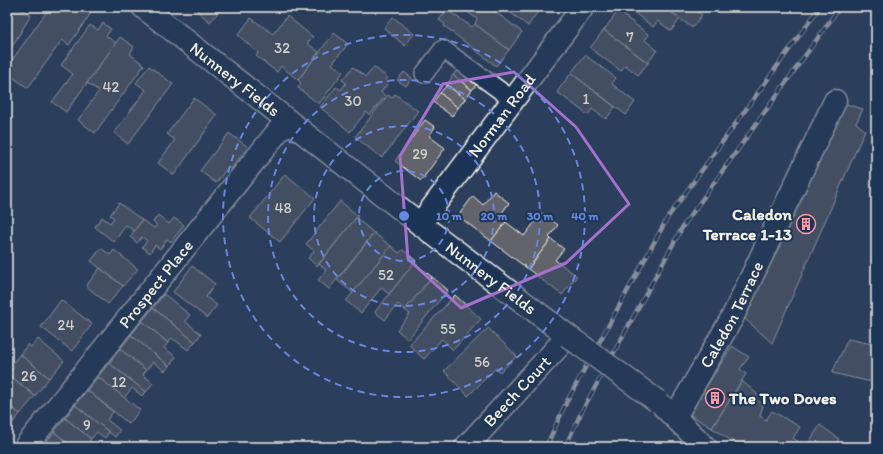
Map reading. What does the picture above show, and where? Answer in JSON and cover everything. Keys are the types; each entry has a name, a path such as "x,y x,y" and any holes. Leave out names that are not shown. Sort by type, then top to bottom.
{"street":[{"name":"Nunnery Fields","path":"142,7 420,224 657,401 705,447"},
{"name":"Norman Road","path":"420,224 583,7"},
{"name":"Caledon Terrace","path":"675,417 732,318 835,101"},
{"name":"Prospect Place","path":"26,447 287,120"},
{"name":"Beech Court","path":"466,447 568,336"}],"lane":[{"path":"424,74 443,49 513,100"}],"highlighted area":[{"path":"514,72 576,127 629,204 566,263 461,308 408,259 400,156 443,84"}],"building":[{"path":"7,7 17,7 31,15 7,55"},
{"path":"50,7 95,7 69,45 62,40 28,88 7,73 7,67"},
{"path":"200,7 223,7 210,22 197,11"},
{"path":"461,7 489,7 522,32 509,50 475,24 477,19"},
{"path":"503,7 535,7 539,10 528,26"},
{"path":"627,7 665,7 680,19 671,31 658,21 653,27"},
{"path":"665,7 691,7 702,15 692,28"},
{"path":"447,10 472,27 475,24 509,50 496,66 444,26 445,24 439,20"},
{"path":"618,11 649,35 645,40 657,50 648,63 604,30"},
{"path":"287,16 313,37 307,43 319,52 298,80 281,66 277,72 256,56 258,53 238,35 251,18 273,34"},
{"path":"393,17 414,34 405,46 384,28"},
{"path":"103,23 111,29 106,36 116,43 66,112 52,102 73,74 61,65 90,25 98,30"},
{"path":"604,30 648,63 638,75 625,65 621,71 590,48"},
{"path":"334,33 348,44 332,64 343,72 319,104 298,88 301,83 298,80"},
{"path":"120,37 134,47 130,54 144,65 95,133 78,120 99,91 87,83"},
{"path":"585,55 616,78 612,84 635,102 626,115 571,73"},
{"path":"149,66 173,84 128,144 114,133 146,90 136,83"},
{"path":"460,66 479,81 472,90 453,75"},
{"path":"353,67 366,77 374,67 388,78 386,80 388,83 381,92 385,96 370,115 366,112 350,132 320,107 336,87 341,90 346,83 342,80"},
{"path":"404,72 412,78 406,86 397,80"},
{"path":"571,73 615,107 606,119 592,109 588,115 557,92"},
{"path":"453,75 472,90 465,99 447,85"},
{"path":"447,85 465,99 458,108 440,93"},
{"path":"440,93 458,108 452,116 433,102"},
{"path":"395,94 418,111 382,158 355,137 388,95 392,98"},
{"path":"194,98 217,115 174,175 158,163 175,140 167,134"},
{"name":"Caledon Terrace 1-13","path":"843,103 863,109 856,123 865,130 772,343 744,318"},
{"path":"425,120 435,127 429,136 445,148 421,181 395,161"},
{"path":"229,133 248,147 231,169 228,167 216,183 200,171"},
{"path":"285,174 315,198 280,242 250,218"},
{"path":"494,191 509,203 499,217 506,222 491,241 458,216 473,196 483,205"},
{"path":"340,201 358,216 317,266 308,258 314,251 306,244"},
{"path":"119,203 142,220 134,231 126,225 114,242 95,227 102,217 110,223 114,218 110,215"},
{"path":"542,213 558,225 549,237 551,239 528,269 491,241 506,222 524,236"},
{"path":"158,215 169,224 174,218 184,225 171,242 167,239 160,249 155,245 150,253 142,247 147,241 142,237 137,243 130,237 142,220 154,228 157,225 153,222"},
{"path":"356,218 374,233 329,289 318,280 326,270 319,264"},
{"path":"374,233 391,246 353,293 337,280"},
{"path":"551,239 564,249 555,260 577,276 562,295 528,269"},
{"path":"391,246 399,253 403,250 416,261 389,294 381,288 361,313 346,301"},
{"path":"101,248 110,255 114,250 138,269 123,286 91,261"},
{"path":"414,263 432,277 405,310 398,304 385,320 375,312"},
{"path":"192,266 215,284 206,297 217,305 207,318 173,292"},
{"path":"100,268 123,286 108,304 86,286"},
{"path":"432,277 448,290 408,339 397,330 410,314 405,310"},
{"path":"164,294 190,315 185,321 201,334 195,342 153,308"},
{"path":"455,295 481,319 453,350 442,339 424,359 409,345"},
{"path":"61,300 92,324 72,351 41,327"},
{"path":"153,308 195,342 188,350 172,338 168,343 142,321"},
{"path":"142,321 168,343 164,348 176,357 169,366 131,335"},
{"path":"488,328 517,356 500,372 496,368 468,396 444,371"},
{"path":"131,335 169,366 165,371 153,362 146,370 120,349"},
{"path":"874,336 876,337 876,383 832,373 848,339 872,344"},
{"path":"38,339 64,361 49,378 20,354 28,344 31,347"},
{"name":"The Two Doves","path":"732,346 749,357 740,369 746,374 712,428 689,414"},
{"path":"120,349 146,370 143,375 153,383 146,392 109,363"},
{"path":"20,354 49,378 35,396 8,374 14,367 11,365"},
{"path":"109,363 146,392 142,396 132,388 124,398 98,377"},
{"path":"8,374 35,396 20,414 7,403"},
{"path":"98,377 140,410 129,424 87,390"},
{"path":"742,381 757,394 756,399 763,405 760,416 766,420 772,411 800,427 793,438 806,447 741,447 712,428"},
{"path":"87,390 113,412 107,420 120,430 115,437 75,405"},
{"path":"7,403 20,414 7,430"},
{"path":"75,405 109,432 105,438 97,432 91,439 65,418"},
{"path":"65,418 91,439 85,447 72,447 54,432"},
{"path":"820,425 839,439 835,447 806,447"},
{"path":"54,432 72,447 44,447 43,446"}],"railway":[{"path":"546,447 567,401 668,217 820,7"},
{"path":"565,447 582,411 683,226 840,7"}],"place":[{"name":"Caledon Terrace 1-13","path":"806,224"},
{"name":"The Two Doves","path":"715,398"}]}
